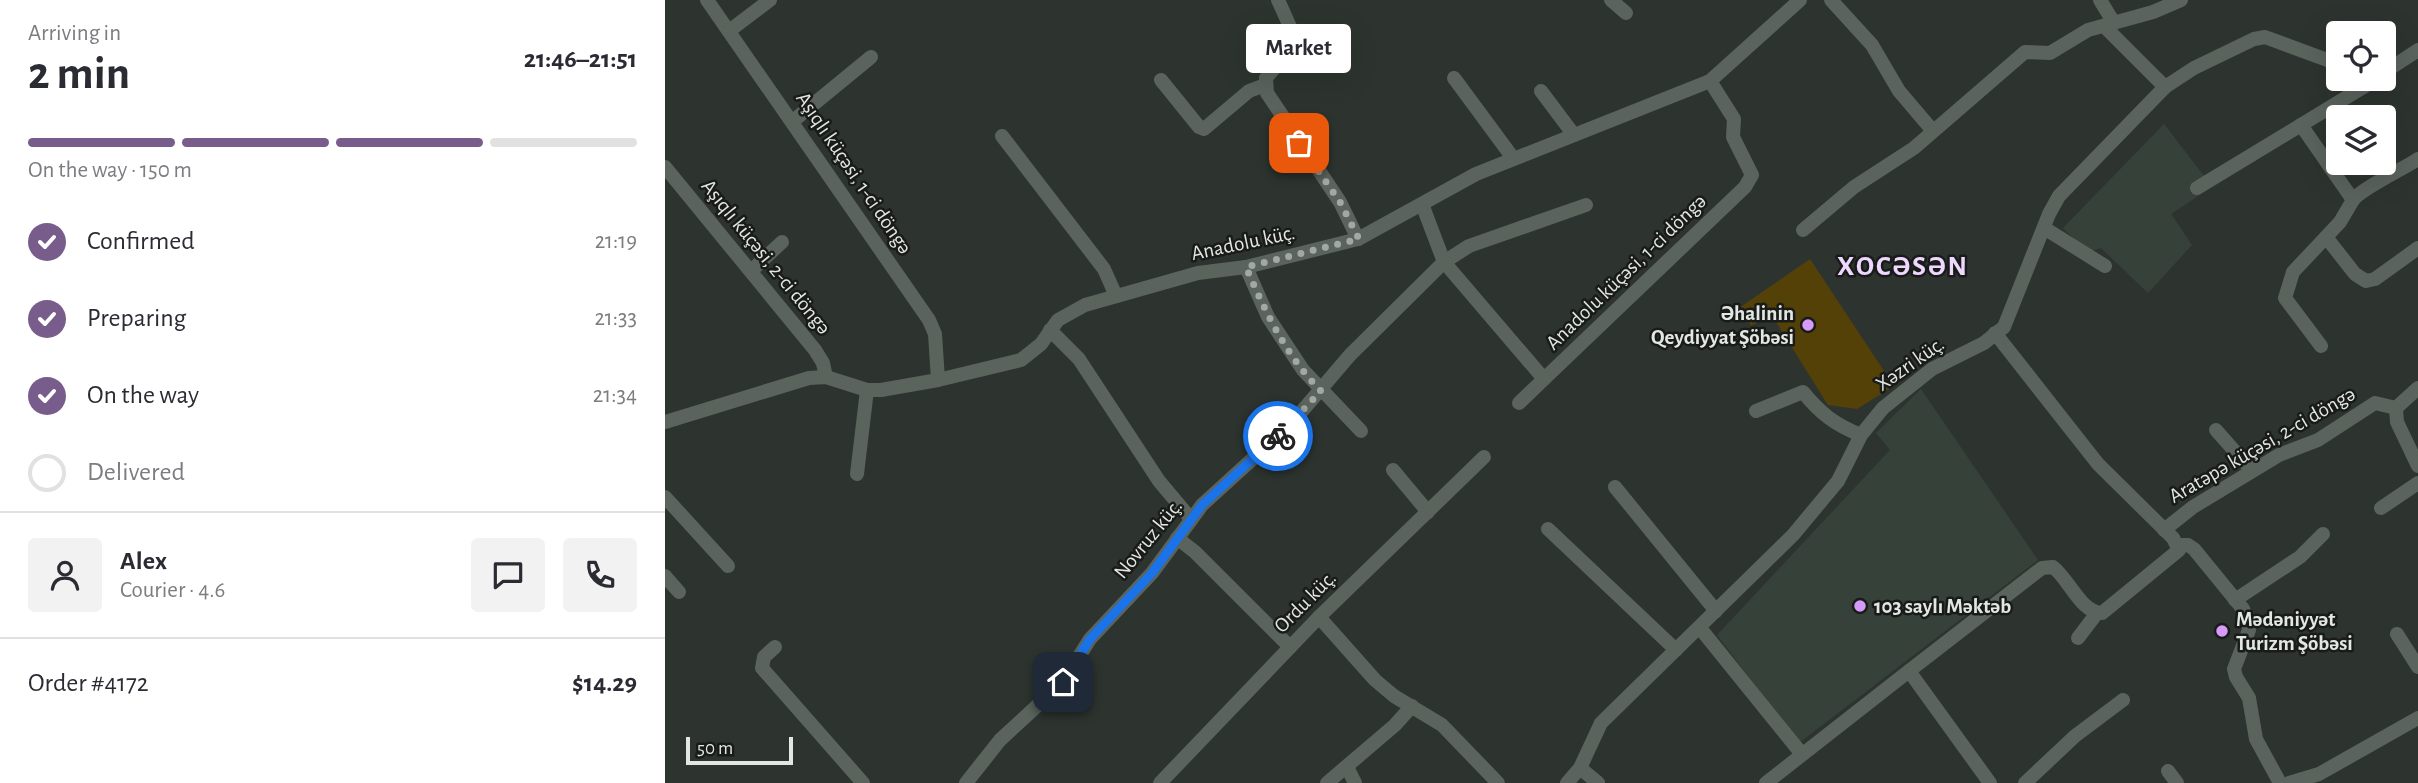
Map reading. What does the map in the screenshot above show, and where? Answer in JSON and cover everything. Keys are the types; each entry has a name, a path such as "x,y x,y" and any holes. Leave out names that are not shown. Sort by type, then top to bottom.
{"street":[{"name":"Aşıqlı küçəsi, 1-ci döngə","path":"707,0 929,320 935,334 938,380"},
{"path":"729,31 770,0"},
{"path":"1278,0 1296,40 1269,73 1265,85 1272,104 1340,202 1359,239"},
{"path":"1611,0 1626,13"},
{"name":"Anadolu küç.","path":"665,422 788,382 826,377 867,390 938,380 1021,359 1034,352 1050,330 1073,311 1198,273 1246,267 1359,239 1456,183 1513,158 1675,98 1710,81 1800,0"},
{"path":"1831,0 1873,45 1899,91 1933,131"},
{"path":"2100,0 2112,38 2165,87"},
{"path":"1803,230 1854,187 1901,158 2025,51 2050,53 2088,30 2181,0"},
{"name":"Xəzri küç.","path":"1567,783 1580,768 1601,723 1820,505 1850,461 1861,435 1883,408 1932,369 1984,343 2004,327 2059,196 2165,87 2187,72 2254,38 2265,37 2326,60"},
{"path":"2396,64 2418,50"},
{"path":"793,121 871,57"},
{"path":"1454,78 1513,158"},
{"path":"1161,80 1199,127 1204,129 1249,91 1265,85"},
{"name":"Anadolu küçəsi, 1-ci döngə","path":"1422,204 1444,262 1544,379 1745,187 1752,175 1733,137 1734,119 1710,81"},
{"path":"1541,91 1574,135"},
{"path":"2197,187 2354,91"},
{"path":"2301,125 2353,200"},
{"path":"1002,136 1104,268 1116,296"},
{"path":"2321,346 2285,298 2293,272 2340,222 2353,200 2365,188 2387,179 2418,159"},
{"name":"Aşıqlı küçəsi, 2-ci döngə","path":"665,167 815,350 826,377"},
{"name":"Novruz küç.","path":"966,783 1000,740 1063,682 1090,639 1152,573 1191,519 1221,486 1291,424 1350,355 1444,262 1469,246 1586,205"},
{"path":"2044,228 2105,266"},
{"path":"2326,237 2355,275 2366,281 2375,279 2418,248"},
{"path":"751,271 782,242"},
{"path":"1246,267 1268,317 1303,370 1361,431"},
{"path":"1050,330 1079,359 1111,412 1159,481 1191,519"},
{"name":"Aratəpə küçəsi, 2-ci döngə","path":"1995,333 2098,464 2179,545 2188,545 2194,549 2243,609 2249,630 2234,669 2249,698 2256,739 2280,783"},
{"path":"1519,402 1544,379"},
{"path":"2418,388 2396,408 2397,422 2418,466"},
{"path":"856,474 867,390"},
{"path":"1756,411 1803,392 1818,411 1835,425 1861,435"},
{"name":"Aratəpə küçəsi, 2-ci döngə","path":"2164,530 2187,510 2279,455 2318,440 2375,403 2396,408"},
{"path":"2216,429 2252,471"},
{"name":"Ordu küç.","path":"1160,783 1319,617 1484,457"},
{"path":"1393,470 1428,512"},
{"path":"2381,508 2418,484"},
{"path":"1615,487 1716,611"},
{"path":"665,497 729,566"},
{"path":"1548,529 1676,650"},
{"path":"2235,600 2300,557 2323,534"},
{"path":"1177,538 1195,552 1290,647"},
{"path":"2078,638 2097,613 2109,610 2176,555 2179,545"},
{"path":"1766,783 1801,753 2047,566 2059,571 2084,603 2097,613"},
{"path":"665,576 680,592"},
{"path":"1319,617 1375,680 1456,737 1498,783"},
{"path":"1704,633 1801,753"},
{"path":"2397,634 2418,667"},
{"path":"775,647 764,657 762,668 863,783"},
{"path":"1909,671 1990,783"},
{"path":"2025,783 2065,744 2123,700"},
{"path":"1327,783 1366,747 1395,726 1412,706"},
{"path":"2289,783 2319,774 2418,718"},
{"path":"1347,767 1355,783"},
{"path":"1580,768 1598,783"}],"shaded area":[{"path":"2164,124 2204,176 2193,182 2201,194 2171,214 2192,245 2148,293 2101,248 2088,252 2063,228"},
{"path":"1810,259 1894,386 1857,409 1828,405 1771,314 1751,326 1739,308"},
{"path":"1921,389 2038,560 1799,743 1717,635 1890,450 1876,433"}],"way so far":[{"path":"1278,436 1321,391 1303,370 1268,317 1246,267 1359,239 1340,202 1299,143"}],"place":[{"name":"Market","path":"1299,143"},
{"name":"Əhalinin Qeydiyyat Şöbəsi","path":"1808,325"},
{"name":"103 saylı Məktəb","path":"1860,606"},
{"name":"Mədəniyyət Turizm Şöbəsi","path":"2222,631"}],"district":[{"name":"XOCƏSƏN","path":"1903,267"}],"route":[{"path":"1063,682 1090,639 1152,573 1202,505 1278,436"}]}
